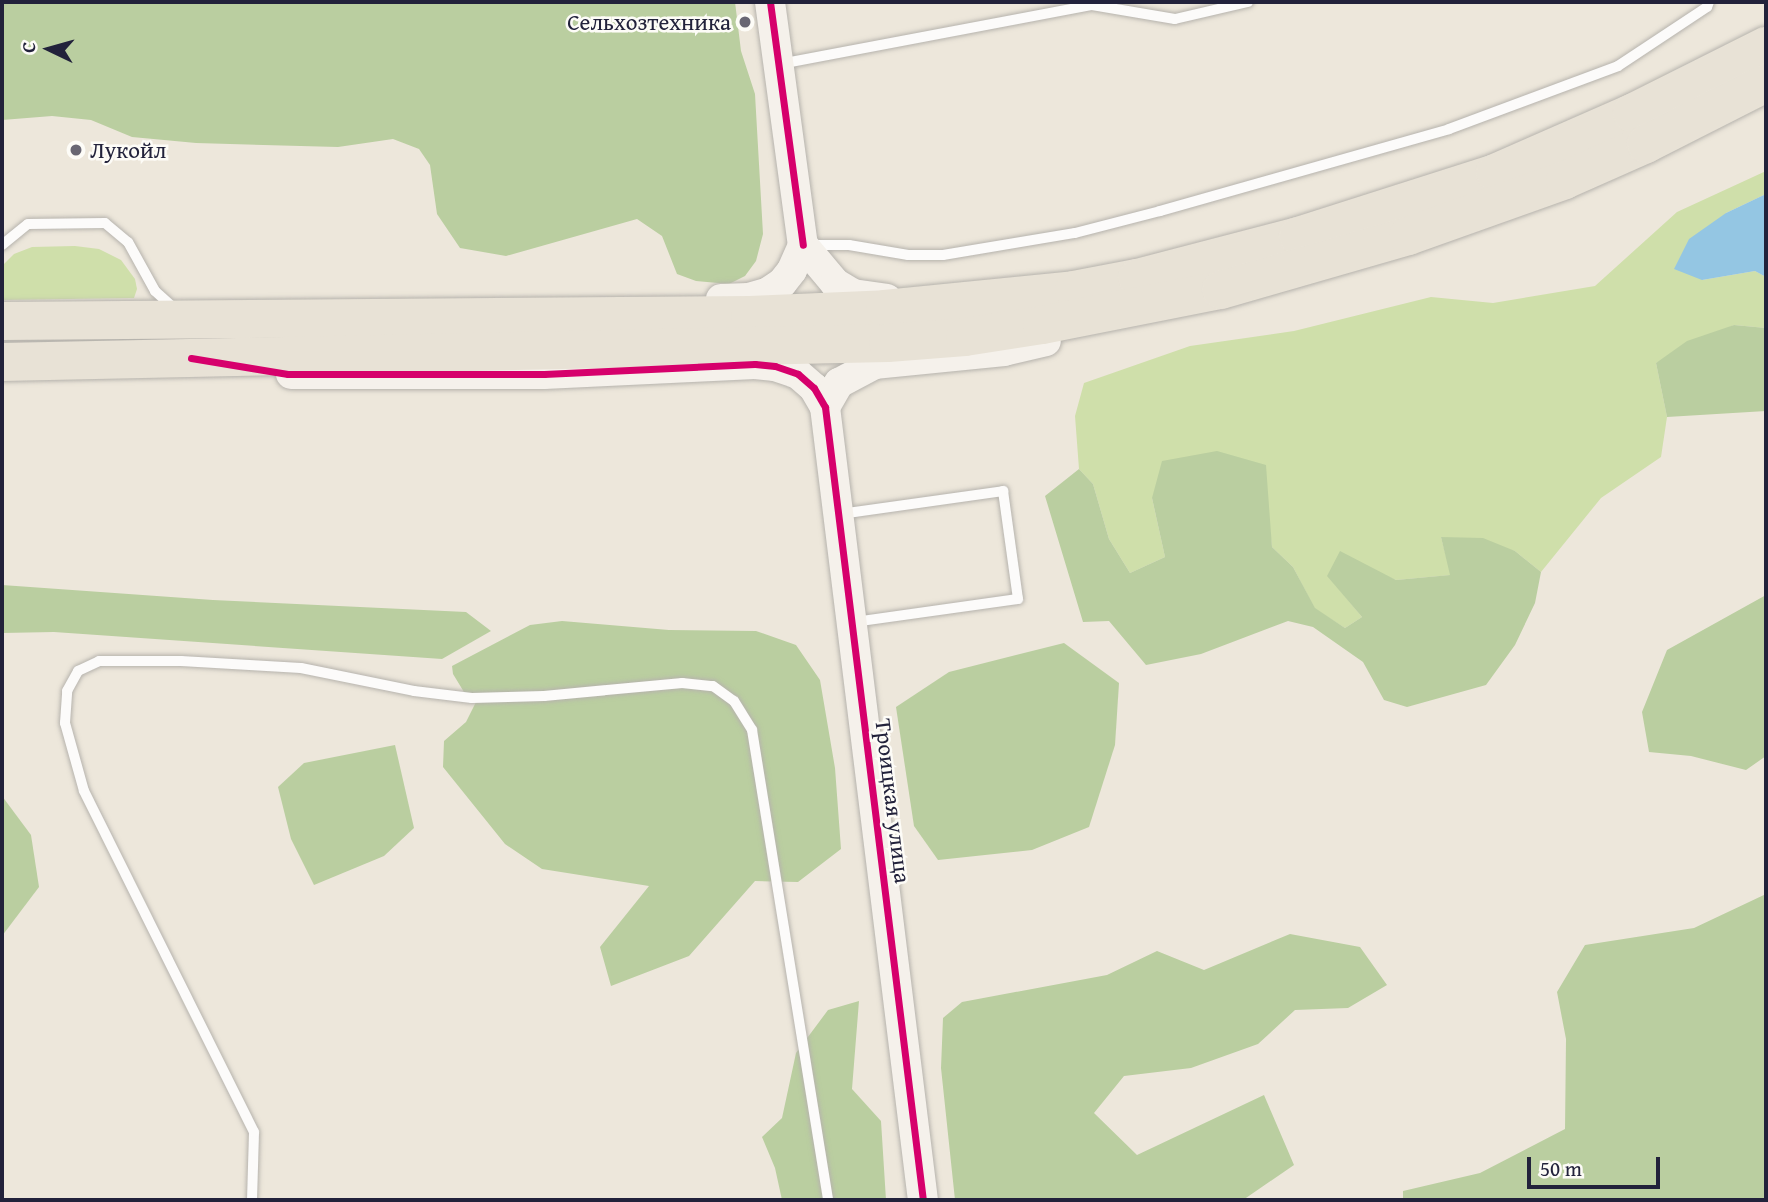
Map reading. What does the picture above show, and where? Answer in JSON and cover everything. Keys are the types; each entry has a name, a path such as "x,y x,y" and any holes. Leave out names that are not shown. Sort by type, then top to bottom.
{"highway":[{"path":"2,321 763,315 899,308 1074,290 1136,278 1286,239 1495,173 1632,113 1766,46"},
{"path":"2,362 888,343 965,337 1221,290 1494,208 1646,144 1766,83"}],"street":[{"path":"770,2 803,245 835,283 864,295 884,299 1012,289 1074,290"},
{"path":"487,317 573,303 749,299 767,293 782,283 803,245"},
{"path":"191,358 288,374 544,374 755,364 775,366 798,374 814,388 825,407 839,383 874,363 1004,351 1063,338 1140,307"},
{"name":"Троицкая улица","path":"825,407 923,1200"}],"lane":[{"path":"780,64 1092,5 1175,19 1248,2"},
{"path":"803,245 849,245 908,255 943,256 1075,233 1160,211 1449,129 1618,66 1707,7 1709,2"},
{"path":"2,245 28,224 106,223 128,242 155,291 187,319"},
{"path":"838,514 1003,491 1018,599 851,622"},
{"path":"252,1200 254,1132 84,791 65,723 67,691 78,671 99,661 181,661 301,668 414,691 472,698 544,696 682,683 713,686 734,701 752,730 828,1200"}],"green space":[{"path":"2,2 735,2 741,51 755,94 763,234 756,261 745,276 729,284 696,281 677,274 662,236 637,219 506,256 460,248 437,214 430,165 419,149 393,139 338,147 196,143 132,137 91,120 52,116 2,120"},
{"path":"1766,171 1766,194 1726,213 1702,280 1755,271 1766,277 1766,328 1734,325 1656,363 1667,417 1661,457 1601,498 1541,572 1515,551 1441,537 1451,575 1396,580 1368,569 1328,576 1362,617 1345,628 1315,609 1293,567 1272,547 1268,515 1152,498 1165,557 1130,573 1109,539 1093,484 1079,469 1075,416 1084,383 1190,346 1294,331 1431,297 1493,303 1595,286 1677,212"},
{"path":"75,246 99,249 121,260 135,279 137,289 134,298 2,300 2,266 14,254 32,247"},
{"path":"1734,325 1766,328 1766,411 1667,417 1656,363 1687,341"},
{"path":"1217,451 1266,465 1272,547 1293,567 1315,608 1345,628 1362,617 1327,576 1340,551 1396,580 1450,575 1441,537 1483,538 1515,551 1541,572 1535,603 1515,645 1486,685 1407,707 1384,700 1363,662 1313,627 1288,621 1201,654 1146,665 1109,621 1083,622 1045,496 1079,469 1093,484 1109,539 1130,573 1165,557 1152,498 1162,461"},
{"path":"2,585 213,600 466,612 491,631 442,659 54,632 2,633"},
{"path":"1766,595 1766,756 1746,770 1691,756 1649,752 1642,712 1667,650"},
{"path":"562,621 669,630 756,631 796,645 820,680 835,768 841,849 798,882 755,881 689,956 611,986 600,947 649,886 542,869 505,844 443,767 444,741 466,722 476,702 464,692 453,674 452,666 530,625"},
{"path":"1064,643 1119,683 1115,745 1089,827 1032,850 938,860 914,826 896,707 949,672"},
{"path":"395,745 414,828 384,856 314,885 291,839 278,787 304,763"},
{"path":"2,796 31,835 39,887 2,936"},
{"path":"1766,894 1766,1200 1403,1200 1403,1191 1480,1173 1565,1129 1566,1039 1557,992 1585,945 1694,928"},
{"path":"1290,934 1360,947 1387,985 1348,1008 1295,1010 1258,1044 1191,1068 1124,1076 1094,1113 1137,1155 1264,1095 1294,1165 1243,1200 955,1200 941,1068 943,1018 962,1002 1107,975 1157,951 1204,970"},
{"path":"859,1001 852,1089 881,1121 886,1200 782,1200 775,1168 762,1137 782,1118 796,1053 828,1010"}],"water":[{"path":"1766,194 1766,277 1755,271 1702,280 1674,269 1689,239 1726,213"}],"cycle path":[{"path":"770,2 803,245"},
{"path":"191,358 288,374 544,374 755,364 775,366 798,374 814,388 825,407 923,1200"}],"place":[{"name":"Сельхозтехника","path":"745,22"},
{"name":"Лукойл","path":"76,150"}]}
